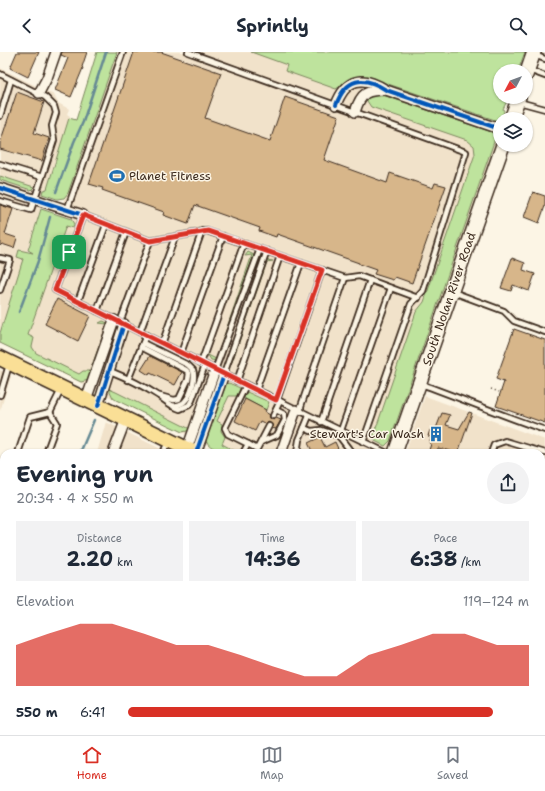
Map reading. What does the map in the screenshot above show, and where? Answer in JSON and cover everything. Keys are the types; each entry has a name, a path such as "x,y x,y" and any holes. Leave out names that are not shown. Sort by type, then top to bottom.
{"main road":[{"path":"532,64 537,55"},
{"name":"South Nolan River Road","path":"396,449 501,152"},
{"path":"5,361 126,419 166,447 176,449"}],"street":[{"path":"39,93 47,78 56,52"},
{"path":"336,105 344,89 358,81 369,81 386,90 493,127"},
{"path":"355,112 360,98 366,92 371,90 386,90"},
{"path":"0,188 83,215"},
{"path":"92,403 110,371 120,320"},
{"path":"92,403 120,320"},
{"path":"193,449 216,368"},
{"path":"193,449 225,372"},
{"path":"283,449 302,411"},
{"path":"288,449 302,411"},
{"path":"115,449 126,419"}],"lane":[{"path":"67,210 123,52"},
{"path":"188,52 466,152 423,291 411,304 363,442"},
{"path":"0,74 39,93 52,102 56,113 52,126 54,140 31,210 0,200"},
{"path":"533,74 545,76"},
{"path":"0,116 11,80"},
{"path":"532,104 545,109"},
{"path":"0,164 42,177"},
{"path":"378,449 237,381 225,372 203,364 162,344 120,320 97,311 55,290 83,215 150,241 208,231 345,278 359,276 418,298"},
{"path":"78,301 106,225"},
{"path":"162,344 202,231"},
{"path":"97,311 126,232"},
{"path":"181,353 223,236"},
{"path":"140,332 175,237"},
{"path":"120,320 150,241"},
{"path":"110,371 158,396 173,406 180,409 189,405 244,244"},
{"path":"216,368 260,249"},
{"path":"225,372 267,251"},
{"path":"237,381 280,256"},
{"path":"0,258 10,260 0,290"},
{"path":"256,390 302,263"},
{"path":"273,416 322,270"},
{"path":"298,449 299,440 304,428 302,411 345,278"},
{"path":"321,422 370,280"},
{"path":"339,436 391,288"},
{"path":"451,292 504,311 514,321 545,332"},
{"path":"128,380 146,336"},
{"path":"142,345 188,365 193,370 195,378 187,398 183,403 173,406"},
{"path":"142,345 189,373 188,380 179,399 174,400 158,396"},
{"path":"0,394 5,361"},
{"path":"420,383 470,402 485,410 545,430"},
{"path":"246,385 225,425 226,431 228,434 257,449 269,426"},
{"path":"19,449 30,417 50,412 62,388"},
{"path":"262,440 277,435 285,420 284,414 276,410"},
{"path":"47,449 56,422 50,412"},
{"path":"304,428 312,431 321,430 339,436 349,449"},
{"path":"493,449 497,443 512,441 534,449"},
{"path":"245,449 248,444"}],"path":[{"path":"491,389 499,392"}],"shaded area":[{"path":"112,52 300,52 493,118 493,152 389,449 216,449 0,343 0,68 54,95 58,103 69,109 67,114 70,116 27,252 45,258"},
{"path":"0,370 11,376 0,411"},
{"path":"425,396 545,440 545,449 406,449"},
{"path":"106,422 161,449 98,449"}],"green space":[{"path":"97,52 117,52 68,193 64,198 57,199 42,194 43,190 47,189 69,118 76,120"},
{"path":"251,52 525,52 521,64 493,64 493,104 506,104 503,109 504,112 493,112 493,119 365,77 356,78 336,89 285,71 287,65"},
{"path":"377,93 493,133 493,145 390,441 385,446 375,441 373,437 416,312 424,302 475,154 474,146 467,140 371,107 367,101 368,96"},
{"path":"0,176 34,187 31,190 0,180"},
{"path":"41,209 71,219 74,224 73,228 66,226 28,335 34,338 32,347 36,353 79,374 83,371 90,371 107,324 99,323 103,321 108,323 89,380 81,382 0,343 0,333 23,259 17,257 19,250 33,253 28,250"},
{"path":"248,252 254,255 217,361 211,360 208,355 216,359 252,255 245,256"},
{"path":"266,260 273,261 267,262 232,362 230,362"},
{"path":"229,383 240,388 237,396 229,396 217,421 222,424 221,431 225,437 222,444 231,449 215,449 208,444 206,440 226,384"},
{"path":"109,389 190,429 182,432 116,400 113,398"},
{"path":"247,392 269,402 266,410 245,399 244,397"}],"building":[{"path":"17,52 39,52 28,77 10,68"},
{"path":"62,52 87,52 82,67 83,68 71,97 55,90 68,58 61,55"},
{"path":"134,52 161,52 221,73 205,118 270,141 285,97 339,116 324,160 387,183 390,173 433,188 435,183 446,186 412,283 395,277 393,280 374,274 376,270 359,263 277,234 276,237 259,231 260,228 195,205 188,224 163,215 164,212 89,184"},
{"path":"17,92 44,102 34,133 49,138 42,161 0,149 0,143"},
{"path":"533,192 545,196 545,206 539,223 524,217"},
{"path":"0,205 13,209 5,234 17,238 14,248 2,244 0,246"},
{"path":"512,258 525,263 523,270 535,274 529,291 513,285 511,291 501,288"},
{"path":"57,299 90,316 78,341 45,324"},
{"path":"514,329 545,340 545,423 496,406 504,382 496,379"},
{"path":"150,356 182,372 175,385 150,373 149,375 141,370"},
{"path":"245,399 266,410 265,412 270,415 271,419 276,418 281,420 276,429 272,428 270,423 266,424 260,421 255,431 235,421"},
{"path":"469,412 472,413 459,449 429,449 431,437 428,436 430,430 435,431 442,413 450,415 446,425 459,429"},
{"path":"320,437 325,447 335,442 338,449 311,449 308,443"}],"waterway":[{"path":"56,192 83,122 106,52"},
{"path":"19,312 38,261 50,217"},
{"path":"82,449 94,420"}],"cycle path":[{"path":"336,105 340,96 350,84 363,81 370,82 386,90 493,127"},
{"path":"0,188 83,215"},
{"path":"98,406 124,324"},
{"path":"197,449 224,374"}],"place":[{"name":"Planet Fitness","path":"117,176"},
{"name":"Stewart's Car Wash","path":"436,434"}],"route":[{"path":"83,215 150,241 163,240 208,231 322,270 276,400 55,290 69,252 83,215"}]}
